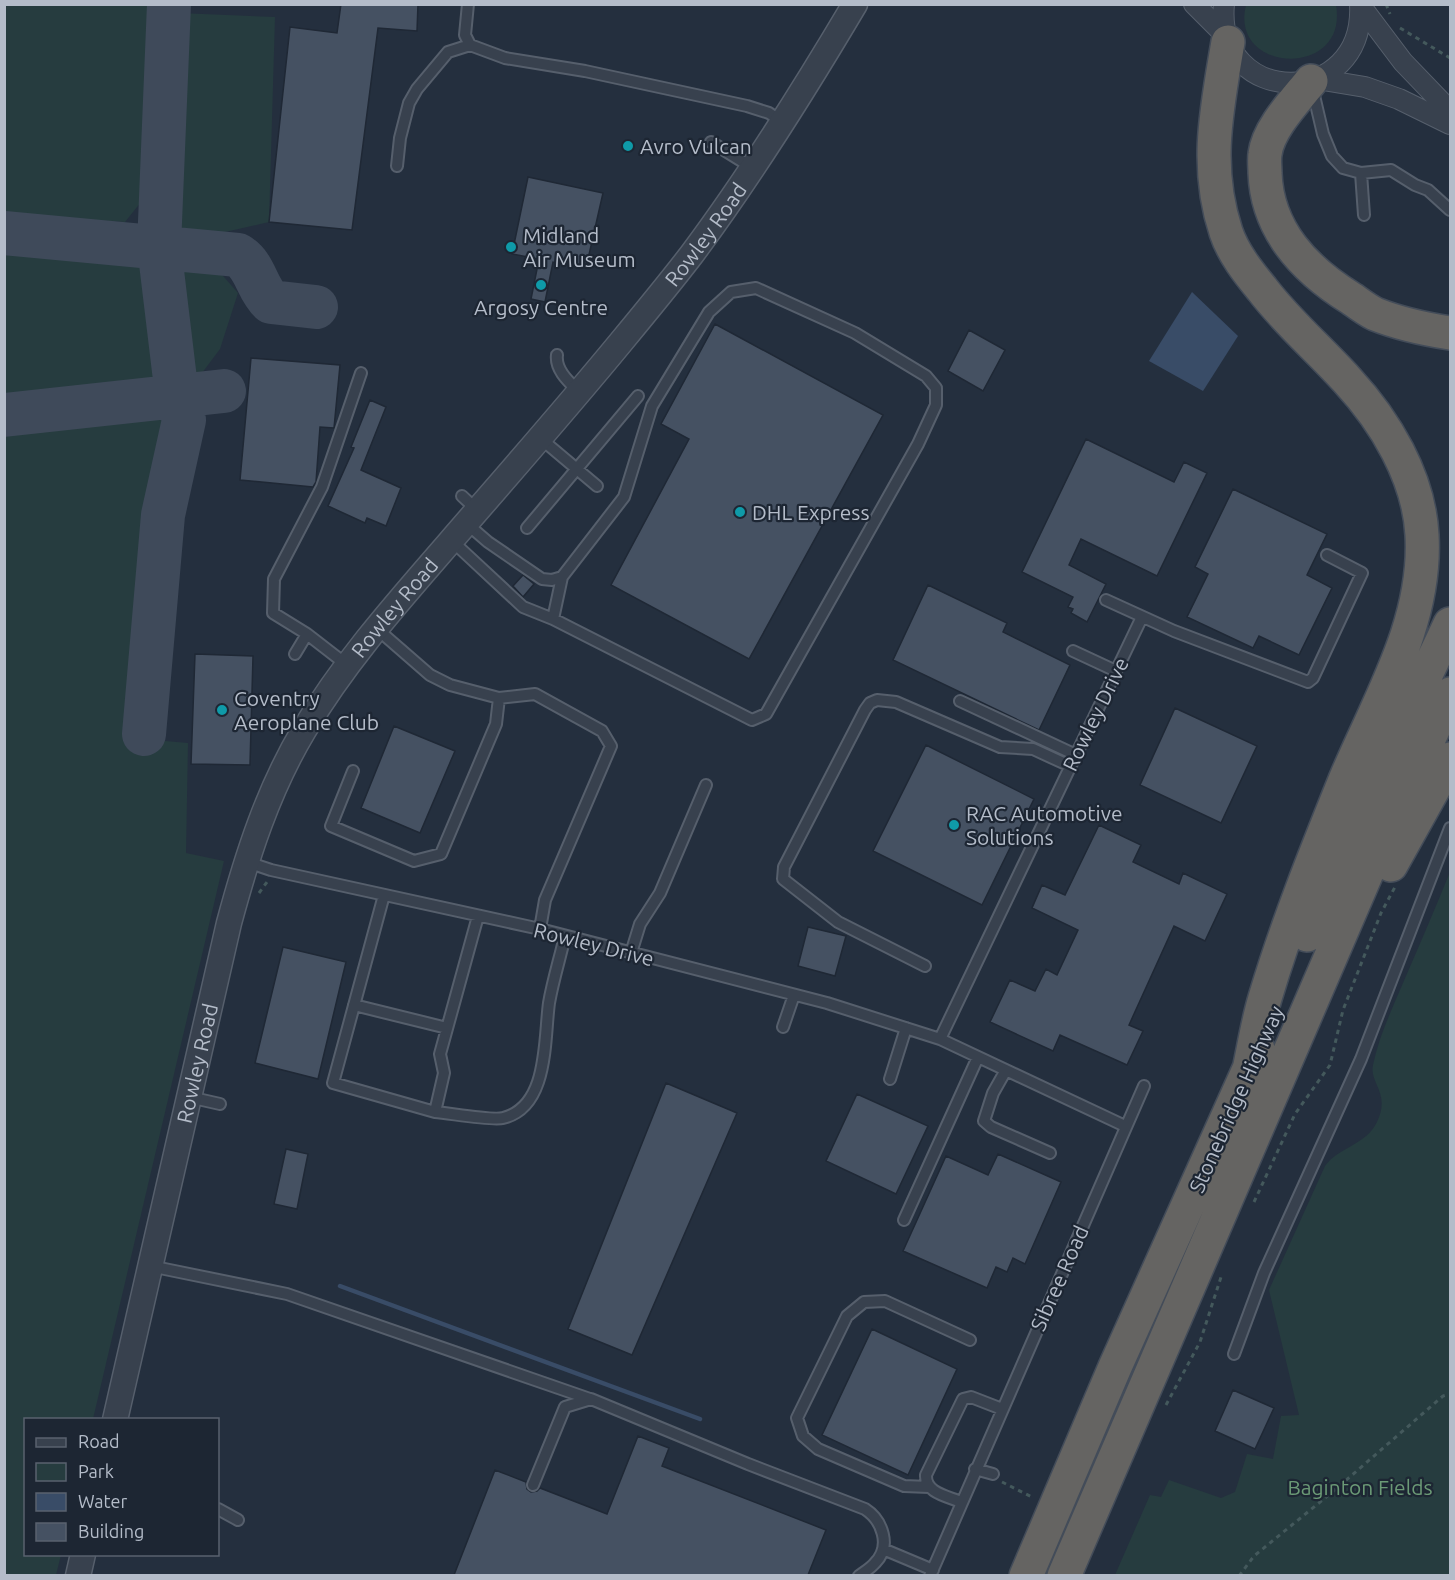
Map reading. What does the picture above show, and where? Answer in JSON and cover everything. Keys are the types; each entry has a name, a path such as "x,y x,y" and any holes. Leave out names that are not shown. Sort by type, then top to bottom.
{"highway":[{"path":"1227,39 1213,145 1215,185 1226,234 1244,266 1270,301 1348,381 1379,419 1402,460 1417,501 1422,533 1419,591 1408,634 1306,880 1264,1000 1249,1070"},
{"path":"1314,80 1283,117 1265,153 1266,193 1276,223 1304,263 1336,290 1373,313 1414,327 1450,333"},
{"name":"Stonebridge Highway","path":"1026,1575 1115,1366 1249,1070 1370,793 1450,624"},
{"name":"Stonebridge Highway","path":"1064,1575 1381,840 1450,694"},
{"path":"1326,970 1398,853 1450,759"}],"street":[{"name":"Rowley Road","path":"115,1418 229,923 258,826 303,731 375,627 464,518 540,438 691,255 753,168 855,4"},
{"path":"1194,4 1227,39 1238,59 1262,77 1291,84 1314,80 1365,87 1399,99 1450,124"},
{"path":"1224,4 1222,18 1227,39"},
{"path":"1314,80 1333,70 1346,57 1355,41 1360,24 1360,5"},
{"path":"1360,5 1403,62 1450,111"},
{"path":"78,1575 83,1556"}],"lane":[{"path":"468,4 465,35 470,45"},
{"path":"398,166 400,138 409,103 417,89 448,52 470,45 505,58 585,70 747,106 769,113 783,122"},
{"path":"1314,80 1323,134 1332,156 1343,168 1361,173 1390,170 1414,185 1428,190 1450,210"},
{"path":"711,142 753,168"},
{"path":"1361,173 1364,215"},
{"path":"464,518 523,607 553,619 752,720 766,714 918,444 936,405 936,388 926,376 855,333 756,288 731,292 709,312 652,406 624,497 562,577 553,619"},
{"path":"557,355 556,363 567,380 579,392"},
{"path":"347,665 307,634 273,613 274,579 322,487 361,373"},
{"path":"527,528 638,396"},
{"path":"540,438 597,486"},
{"path":"464,518 488,542 542,579 552,580 562,577"},
{"path":"1106,600 1174,631 1308,682 1313,678 1362,573 1327,555"},
{"name":"Rowley Drive","path":"939,1039 1142,617"},
{"path":"375,627 430,675 450,685 499,698 535,694 602,731 611,746 544,900 540,929"},
{"path":"295,654 307,634"},
{"path":"1073,651 1116,671"},
{"path":"353,771 331,826 414,861 441,854 496,724 499,698"},
{"path":"926,966 838,922 783,879 784,867 870,703 877,700 896,702 1000,747 1033,749 1070,766"},
{"path":"960,701 1076,755"},
{"path":"631,953 640,924 660,893 706,785"},
{"path":"1234,1353 1264,1273 1361,1059 1450,828"},
{"name":"Rowley Drive","path":"246,862 271,870 540,929 794,995 906,1028 939,1039 1125,1126"},
{"path":"384,895 333,1083 435,1112 502,1119 518,1112 530,1100 538,1084 546,1045 549,1002 565,936"},
{"path":"435,1112 444,1073 440,1054 478,916"},
{"path":"783,1027 794,995"},
{"path":"354,1005 447,1028"},
{"path":"890,1079 906,1028"},
{"path":"904,1220 978,1057"},
{"path":"1006,1070 993,1094 984,1121 991,1127 1050,1153"},
{"name":"Sibree Road","path":"931,1573 1144,1086"},
{"path":"189,1097 220,1104"},
{"path":"150,1266 286,1294 591,1399 738,1460 865,1509 880,1523 884,1540 883,1549 875,1563 860,1575"},
{"path":"961,1502 929,1487 904,1486 818,1449 803,1436 797,1418 847,1316 864,1302 885,1301 970,1340"},
{"path":"929,1487 925,1480 926,1475 963,1399 971,1397 1002,1410"},
{"path":"533,1485 565,1407 591,1399"},
{"path":"975,1469 993,1474"},
{"path":"219,1510 238,1520"},
{"path":"883,1549 931,1573"}],"path":[{"path":"1396,26 1450,58"},
{"path":"1252,1206 1295,1114 1330,1065 1343,1010 1381,913 1397,884"},
{"path":"1161,1413 1200,1342 1224,1268"},
{"path":"1239,1575 1254,1556 1336,1489 1443,1396 1450,1394"},
{"path":"975,1469 1036,1499"}],"green space":[{"path":"4,5 149,5 141,202 125,222 5,215"},
{"path":"1246,5 1336,5 1335,29 1325,46 1309,56 1290,59 1270,55 1255,45 1246,28"},
{"path":"179,13 275,17 269,222 203,237 179,229 171,218"},
{"path":"4,250 217,269 238,293 220,349 196,381 5,403"},
{"path":"155,406 162,419 131,738 188,743 186,853 224,861 93,1418 24,1418 24,1556 61,1556 56,1575 5,1575 5,425"},
{"name":"Baginton Fields","path":"1450,872 1450,1575 1115,1575 1150,1495 1161,1497 1169,1480 1221,1498 1235,1492 1247,1454 1273,1459 1281,1416 1299,1415 1269,1290 1325,1166 1337,1154 1366,1136 1377,1122 1382,1103 1373,1065 1382,1033"}],"water":[{"path":"1192,292 1238,336 1203,391 1149,361"}],"building":[{"path":"341,4 418,4 417,31 378,28 352,230 269,222 290,27 337,33"},
{"path":"528,177 603,193 586,268 553,262 545,302 531,299 539,259 512,254"},
{"name":"DHL Express","path":"715,324 883,415 749,659 611,585 689,439 661,424"},
{"path":"969,330 1005,350 983,391 948,371"},
{"path":"251,358 340,365 334,428 320,427 316,482 313,487 240,480"},
{"path":"370,400 386,407 361,470 401,488 386,526 367,518 365,523 328,506 354,448 351,447"},
{"path":"1086,439 1174,482 1184,462 1207,473 1157,576 1081,539 1069,565 1106,584 1087,622 1071,613 1073,609 1068,607 1073,597 1022,572"},
{"path":"1233,489 1327,534 1307,575 1332,588 1299,655 1259,636 1253,648 1187,617 1208,574 1195,567"},
{"path":"523,575 534,584 523,597 513,586"},
{"path":"928,585 1007,623 1003,632 1070,665 1039,730 893,660"},
{"name":"Coventry Aeroplane Club","path":"195,654 253,656 250,765 191,764"},
{"path":"1175,708 1257,746 1221,823 1140,785"},
{"path":"394,726 455,751 420,833 361,808"},
{"name":"RAC Automotive Solutions","path":"926,745 1034,799 982,905 873,851"},
{"path":"1099,825 1141,845 1133,862 1179,884 1183,873 1227,894 1205,941 1174,926 1129,1025 1143,1031 1127,1065 1060,1035 1053,1051 990,1022 1010,980 1035,991 1046,969 1057,975 1078,930 1032,908 1042,885 1065,895"},
{"path":"808,927 846,936 835,976 798,966"},
{"path":"283,947 346,962 318,1079 255,1063"},
{"path":"666,1083 737,1113 632,1355 568,1329"},
{"path":"857,1094 928,1126 896,1194 826,1161"},
{"path":"286,1149 308,1154 297,1209 274,1204"},
{"path":"998,1154 1061,1182 1025,1264 1013,1258 1007,1272 996,1267 987,1288 903,1251 946,1156 988,1175"},
{"path":"872,1329 957,1369 908,1475 822,1435"},
{"path":"1233,1390 1274,1408 1255,1449 1215,1431"},
{"path":"638,1436 669,1448 662,1466 826,1530 808,1575 454,1575 495,1470 526,1482 527,1489 531,1492 540,1488 607,1514"}],"waterway":[{"path":"340,1286 700,1419"}],"taxiway":[{"path":"144,734 163,515 184,420 177,396 159,246 169,4"},
{"path":"4,233 238,255 249,265 271,302 316,307"},
{"path":"4,415 224,391"}],"place":[{"name":"Avro Vulcan","path":"628,146"},
{"name":"Midland Air Museum","path":"511,247"},
{"name":"Argosy Centre","path":"541,285"},
{"name":"DHL Express","path":"740,512"},
{"name":"Coventry Aeroplane Club","path":"222,710"},
{"name":"RAC Automotive Solutions","path":"954,825"}]}
